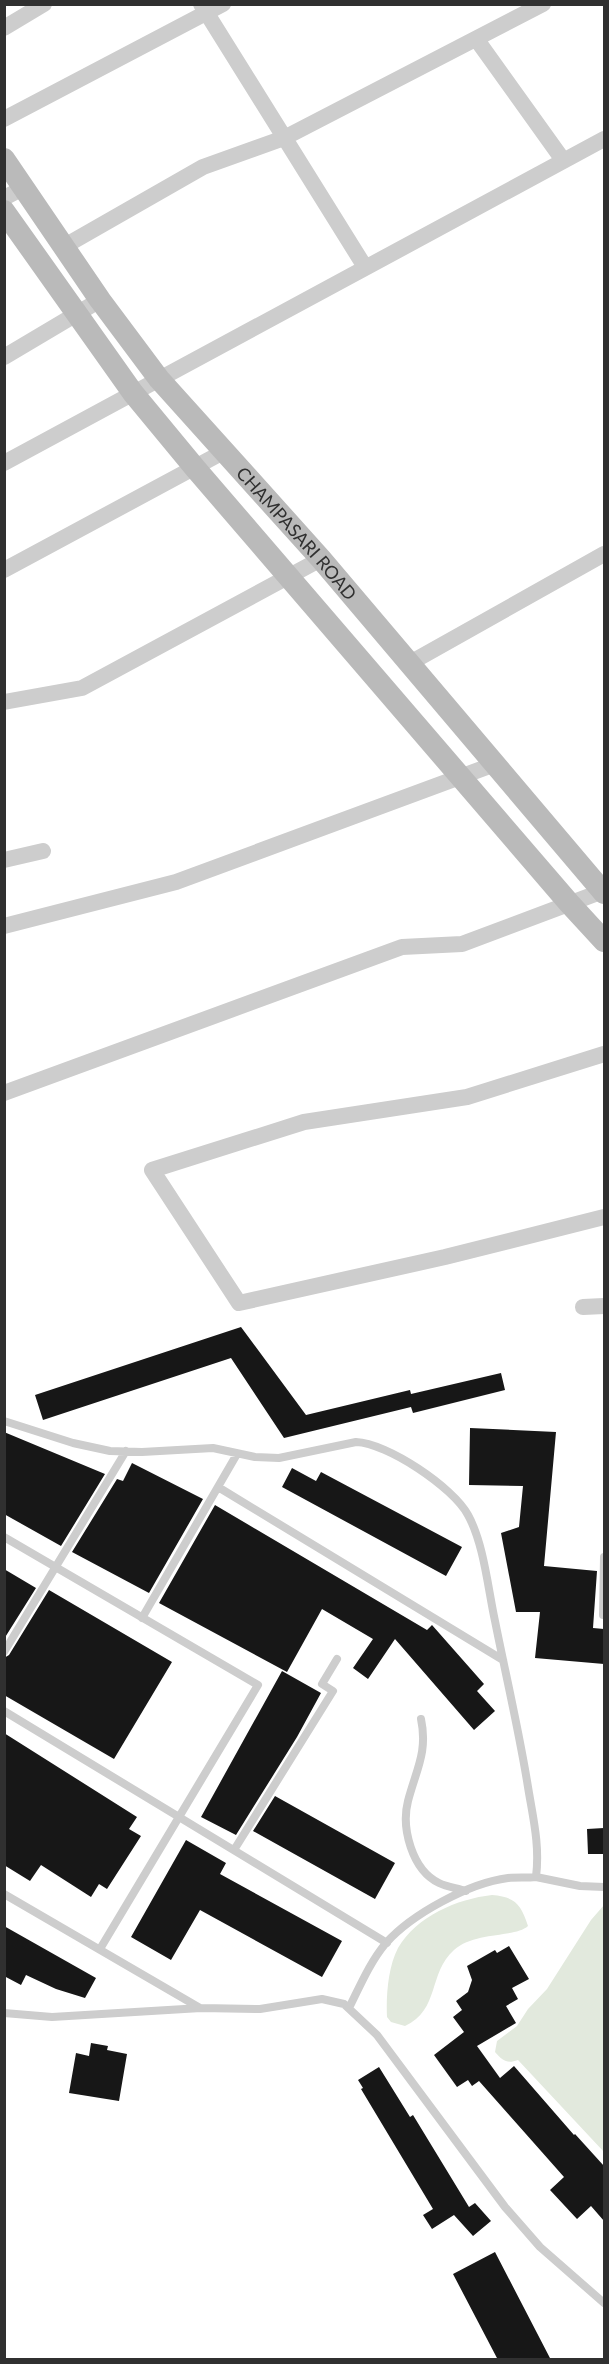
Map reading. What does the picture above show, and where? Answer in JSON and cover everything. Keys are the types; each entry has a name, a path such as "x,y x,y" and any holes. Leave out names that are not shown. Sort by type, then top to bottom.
{"main road":[{"name":"CHAMPASARI ROAD","path":"4,159 14,193 63,247 159,379 321,559 604,892"},
{"name":"CHAMPASARI ROAD","path":"4,211 133,393 460,777 604,941"}],"street":[{"path":"4,28 44,4"},
{"path":"4,118 204,9 223,4"},
{"path":"63,247 203,167 284,138 543,4"},
{"path":"204,9 365,267"},
{"path":"477,40 563,160"},
{"path":"4,463 604,139"},
{"path":"4,357 100,300"},
{"path":"4,570 225,451"},
{"path":"410,663 604,554"},
{"path":"4,702 82,688 321,559"},
{"path":"4,926 176,882 495,764"},
{"path":"4,860 43,851"},
{"path":"4,1093 402,947 462,944 604,892"},
{"path":"604,1054 467,1097 304,1122 152,1170 239,1303 445,1257 604,1217"},
{"path":"583,1307 604,1306"}],"lane":[{"path":"4,1421 25,1430 110,1451 213,1448 237,1454 279,1458 356,1442 369,1443 427,1474 446,1488 463,1506 473,1524 522,1750 539,1853 536,1877"},
{"path":"4,1652 126,1451"},
{"path":"142,1618 237,1454"},
{"path":"218,1487 503,1660"},
{"path":"4,1537 258,1685 100,1949"},
{"path":"604,1557 604,1615"},
{"path":"234,1850 333,1691 322,1684 337,1659"},
{"path":"4,1711 387,1943"},
{"path":"421,1719 425,1737 423,1751 407,1804 406,1827 412,1851 429,1876 439,1883 466,1891"},
{"path":"349,2008 373,1960 387,1943 442,1902 466,1891 508,1878 536,1877 580,1886 604,1887"},
{"path":"4,1894 201,2008"},
{"path":"4,2013 52,2018 201,2008 260,2009 322,2000 344,2004 377,2035 505,2207 540,2247 604,2303"}],"shaded area":[{"path":"492,1895 516,1903 523,1912 528,1926 522,1930 473,1940 454,1950 440,1969 424,2011 405,2026 391,2022 387,2017 390,1973 398,1948 406,1937 427,1918 439,1911 465,1900"},
{"path":"604,1905 604,2152 518,2060 505,2061 495,2052 497,2041 517,2026 528,2009 547,1989 591,1920"}],"building":[{"path":"241,1327 306,1415 410,1390 411,1394 501,1373 505,1390 413,1413 411,1407 284,1438 231,1358 43,1420 35,1395"},
{"path":"470,1428 556,1432 544,1566 597,1571 593,1628 604,1629 604,1664 535,1658 540,1612 516,1612 501,1533 519,1527 523,1486 469,1485"},
{"path":"4,1432 105,1474 61,1546 4,1514"},
{"path":"132,1463 203,1499 149,1593 72,1552 117,1479 123,1481"},
{"path":"292,1468 316,1481 321,1472 462,1547 446,1576 282,1487"},
{"path":"215,1505 427,1630 432,1625 484,1684 477,1691 495,1711 474,1730 395,1639 368,1679 353,1668 373,1639 322,1609 287,1672 159,1603"},
{"path":"4,1569 36,1588 4,1639"},
{"path":"49,1590 172,1662 114,1759 4,1695 4,1658 9,1655"},
{"path":"282,1671 321,1693 297,1737 236,1835 201,1817"},
{"path":"4,1733 137,1817 129,1829 141,1836 107,1889 99,1884 91,1897 41,1865 30,1881 4,1865"},
{"path":"275,1796 395,1863 375,1899 253,1831"},
{"path":"604,1828 604,1854 588,1854 587,1829"},
{"path":"186,1840 226,1863 220,1874 342,1941 322,1977 200,1910 171,1960 131,1937"},
{"path":"4,1926 96,1978 85,1998 56,1989 26,1975 21,1985 4,1976"},
{"path":"509,1946 529,1979 512,1988 518,1999 506,2006 516,2023 477,2046 500,2078 514,2066 604,2166 604,2221 591,2206 577,2219 550,2190 564,2177 479,2081 472,2086 468,2080 457,2087 434,2055 464,2032 453,2017 462,2010 456,2001 468,1992 472,1980 467,1966 495,1950 497,1953"},
{"path":"91,2043 108,2046 107,2050 127,2054 119,2101 69,2093 76,2053 89,2056"},
{"path":"379,2067 410,2117 413,2115 469,2207 475,2203 491,2221 473,2236 454,2215 432,2229 423,2215 433,2209 361,2089 363,2088 358,2080"},
{"path":"495,2252 551,2360 498,2360 453,2274"}]}
